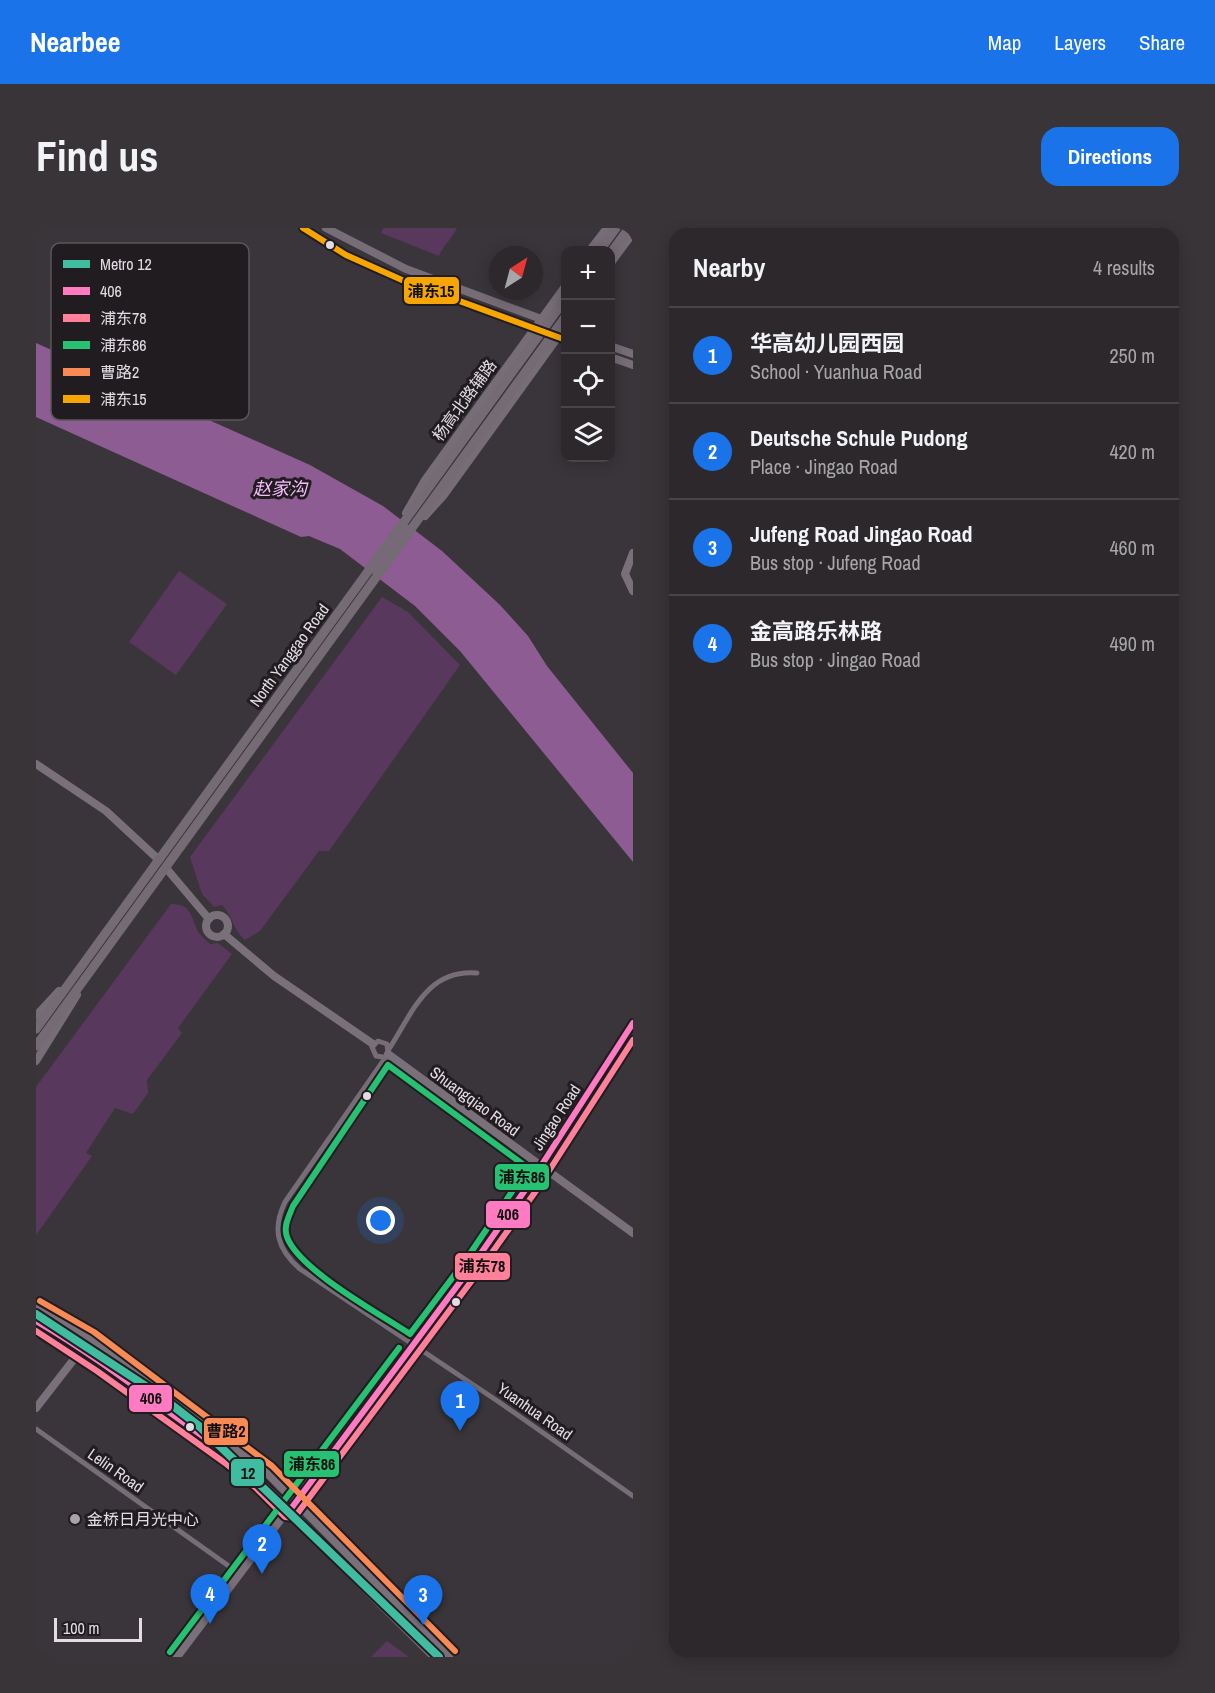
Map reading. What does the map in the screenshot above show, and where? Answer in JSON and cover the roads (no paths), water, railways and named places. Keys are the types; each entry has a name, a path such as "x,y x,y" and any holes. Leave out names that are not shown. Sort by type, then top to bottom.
{"highway":[{"path":"603,246 616,228"},
{"path":"615,247 629,228"},
{"name":"North Yanggao Road","path":"36,1046 89,974 275,699 565,300"},
{"name":"North Yanggao Road","path":"36,1029 284,705 561,323"}],"main road":[{"path":"303,228 346,255 402,280 561,338"},
{"path":"326,228 406,269 561,326"},
{"path":"593,246 607,228"},
{"path":"615,257 633,233"},
{"name":"杨高北路辅路","path":"393,537 425,480 533,330 539,318 561,291"},
{"path":"401,543 444,495 498,420 561,341"},
{"path":"615,348 633,354"},
{"path":"615,359 633,365"},
{"path":"633,554 625,574 633,591"},
{"path":"36,764 106,811 163,864 209,919"},
{"path":"219,916 224,919 228,928 225,934 219,937 209,934 206,928 209,919 219,916"},
{"path":"225,934 274,976 374,1044"},
{"path":"36,1016 80,969"},
{"path":"36,1061 52,1039 89,974"},
{"name":"Jingao Road","path":"177,1657 472,1266 633,1023"},
{"name":"Shuangqiao Road","path":"387,1053 633,1233"},
{"path":"36,1309 88,1339 267,1473 449,1657"},
{"path":"36,1321 83,1348 274,1492 344,1568 434,1657"},
{"path":"36,1408 88,1339"}],"street":[{"name":"Yuanhua Road","path":"477,973 455,973 437,981 428,989 285,1202 276,1227 283,1251 300,1269 499,1402 633,1496"},
{"path":"383,1041 387,1053 374,1054 374,1044 383,1041"},
{"name":"Lelin Road","path":"36,1429 240,1574"}],"water":[{"name":"赵家沟","path":"36,343 51,350 51,420 209,420 310,465 383,506 442,551 500,605 528,636 547,666 633,773 633,862 460,651 415,606 340,549 309,536 301,537 36,417"}],"metro line":[{"name":"12","path":"36,1314 155,1392 199,1426 439,1657"}],"place":[{"name":"华高幼儿园西园","path":"460,1431"},
{"name":"金桥日月光中心","path":"75,1519"},
{"name":"Deutsche Schule Pudong","path":"262,1574"},
{"name":"金高路乐林路","path":"210,1624"},
{"name":"Jufeng Road Jingao Road","path":"423,1625"}]}
